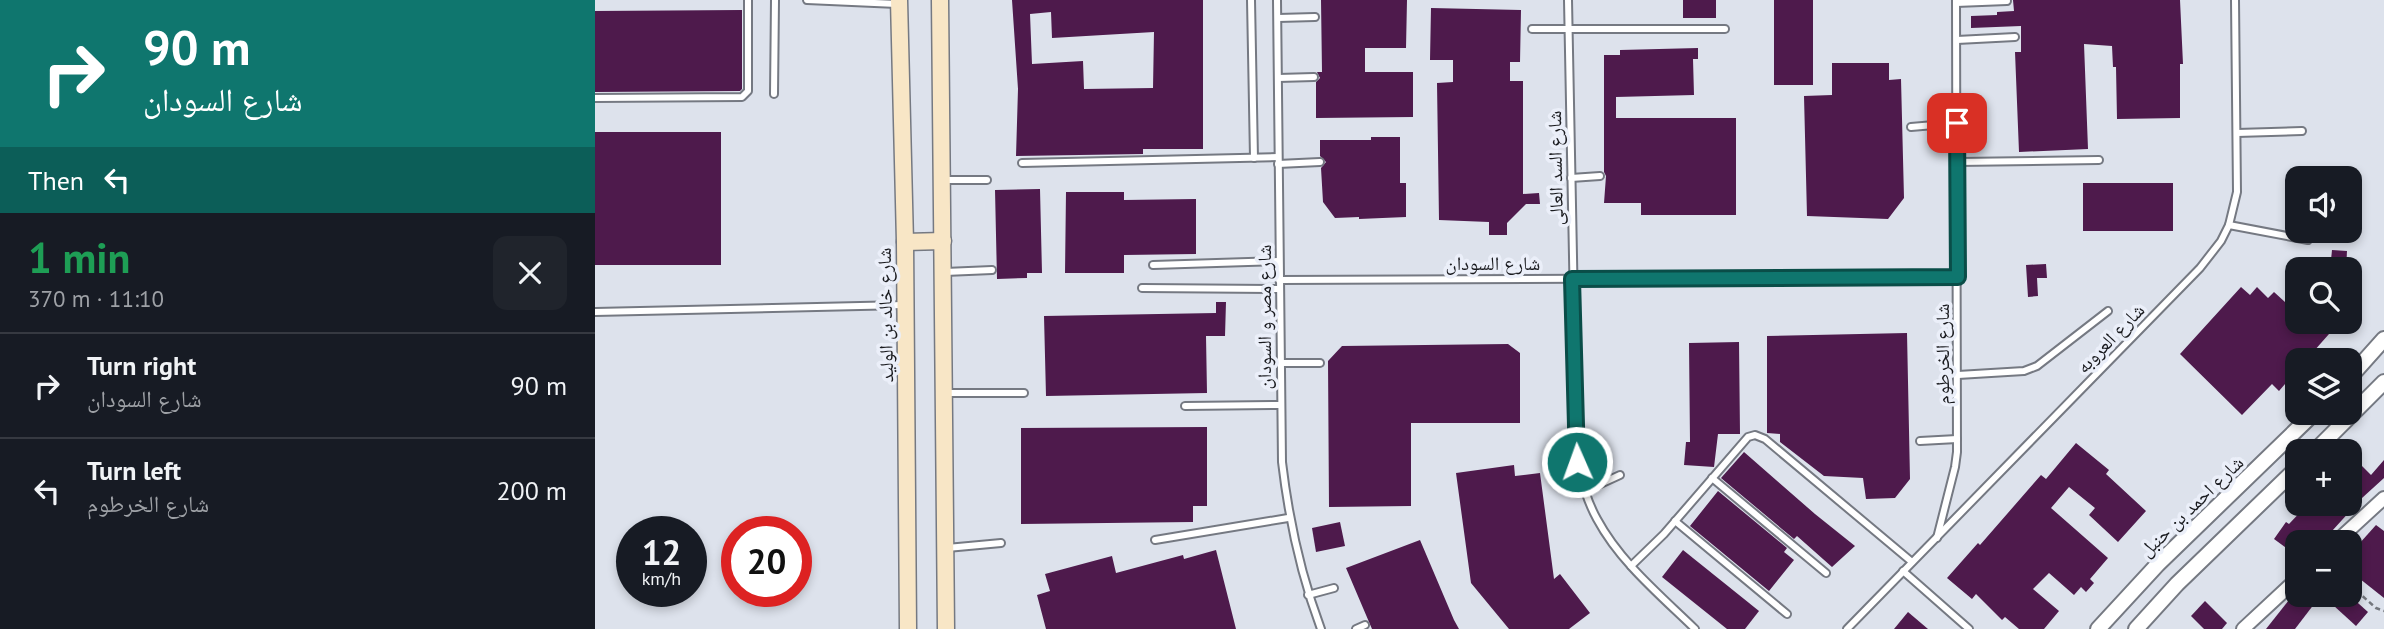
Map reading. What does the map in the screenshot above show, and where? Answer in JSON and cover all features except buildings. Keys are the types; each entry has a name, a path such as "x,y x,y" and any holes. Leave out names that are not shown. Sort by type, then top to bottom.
{"main road":[{"path":"940,0 946,629"},
{"name":"شارع خالد بن الوليد","path":"899,2 906,305 908,629"},
{"path":"905,242 943,240"}],"street":[{"path":"2362,364 2384,339"},
{"path":"2327,439 2384,382"},
{"name":"شارع احمد بن حنبل","path":"2098,629 2158,564 2302,425"},
{"path":"2136,629 2177,584 2285,480"},
{"path":"2349,530 2384,498"},
{"path":"2243,629 2285,590"}],"lane":[{"path":"595,98 743,97 748,91 748,0"},
{"path":"774,94 775,0"},
{"path":"807,0 899,2"},
{"path":"1251,0 1254,158"},
{"name":"شارع مصر و السودان","path":"1277,0 1282,462 1288,517 1308,595 1321,629"},
{"name":"شارع السد العالى","path":"1568,0 1577,462 1585,491 1612,544 1695,629"},
{"name":"شارع العروبه","path":"1847,629 2200,268 2221,241 2229,225 2237,192 2235,0"},
{"path":"1956,1 2007,1"},
{"name":"شارع الخرطوم","path":"1937,538 1955,467 1957,439 1956,1"},
{"path":"1277,18 1315,17"},
{"path":"1532,29 1725,29"},
{"path":"1957,40 2015,37"},
{"path":"1278,78 1314,76"},
{"path":"1911,127 1957,123"},
{"path":"2237,133 2302,131"},
{"path":"1022,163 1254,158 1320,162"},
{"path":"1957,162 2099,160"},
{"path":"1571,178 1600,176"},
{"path":"942,180 987,180"},
{"path":"2229,225 2285,236"},
{"path":"1153,265 1279,261"},
{"path":"943,272 992,270"},
{"name":"شارع السودان","path":"1279,280 1958,277"},
{"path":"1142,288 1279,289"},
{"path":"595,312 906,305"},
{"path":"1958,375 2024,371 2037,366 2108,311"},
{"path":"1280,363 1320,363"},
{"path":"944,393 1024,393"},
{"path":"1185,406 1280,405"},
{"path":"1631,566 1675,521 1748,437 1761,436 1912,562"},
{"path":"1920,441 1957,439"},
{"path":"1585,491 1620,475"},
{"path":"1712,478 1826,573"},
{"path":"1155,540 1288,517"},
{"path":"1675,521 1787,614"},
{"path":"945,548 1001,543"},
{"path":"1903,571 1969,629"},
{"path":"1308,595 1334,587"},
{"path":"1356,629 1365,625"}],"path":[{"path":"2362,596 2376,608 2384,611"}],"route":[{"path":"1577,462 1572,279 1958,277 1957,123"}]}
